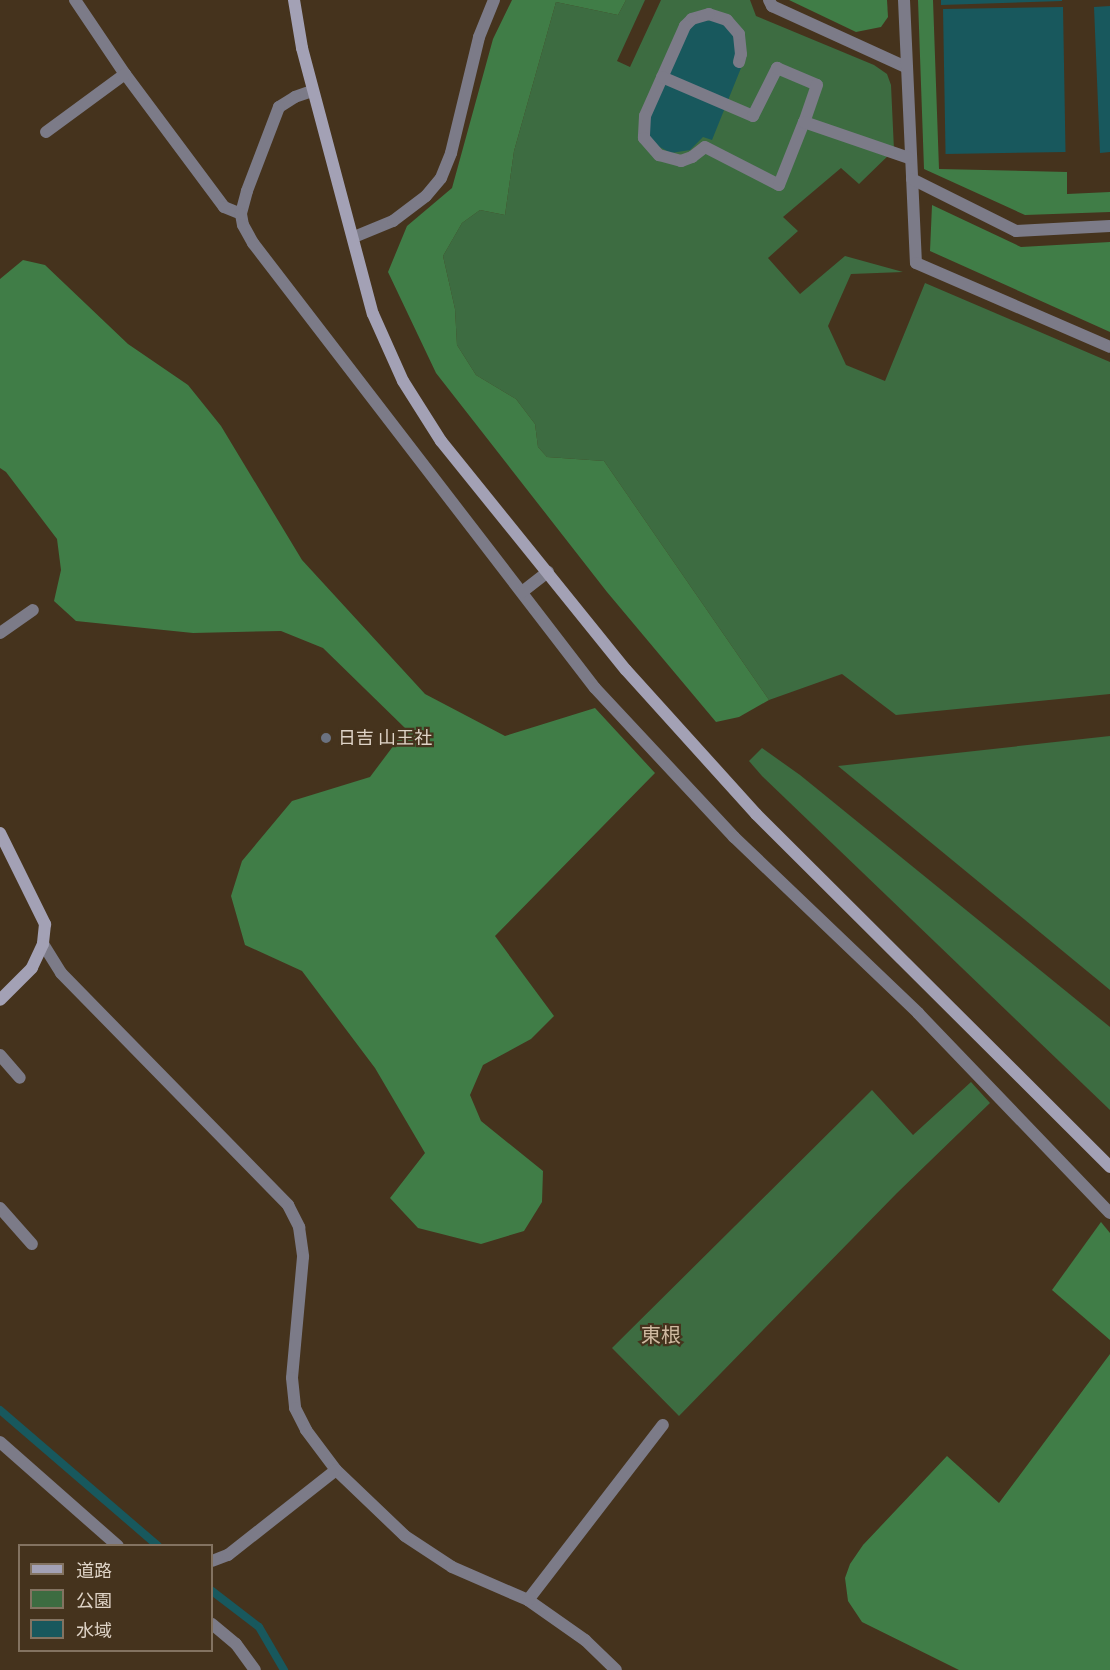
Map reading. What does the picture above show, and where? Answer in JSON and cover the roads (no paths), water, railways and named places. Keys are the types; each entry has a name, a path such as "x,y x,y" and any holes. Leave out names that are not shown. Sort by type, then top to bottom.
{"street":[{"path":"75,0 125,74 224,207 241,214"},
{"path":"294,0 312,91 354,237 373,314 403,381 441,441 626,670 756,814 1110,1167"},
{"path":"354,237 393,221 426,196 441,178 451,153 479,37 494,0"},
{"path":"769,0 772,6 906,68"},
{"path":"904,0 909,158 916,263 1110,347"},
{"path":"662,77 753,116 777,68 817,86 779,185 705,147 692,157 681,161 668,159 659,155 644,138 643,127 648,106 680,32 692,19 700,16 718,16 734,27 741,44 739,62"},
{"path":"46,132 125,74"},
{"path":"312,91 295,97 279,107 247,191 241,214 243,225 253,243 595,688 734,837 918,1013 1110,1213"},
{"path":"804,122 909,158"},
{"path":"912,178 1016,231 1110,226"},
{"path":"522,592 548,572"},
{"path":"0,633 33,610"},
{"path":"0,833 45,924 43,944 32,968 0,1000"},
{"path":"43,944 61,973 288,1205 298,1227 303,1257 292,1377 295,1408 306,1430 336,1470 362,1498 414,1542 452,1567 528,1600 585,1640 616,1670"},
{"path":"0,1055 20,1078"},
{"path":"0,1208 32,1244"},
{"path":"528,1600 663,1425"},
{"path":"0,1442 117,1544"},
{"path":"213,1561 228,1555 336,1470"},
{"path":"213,1625 236,1644 255,1670"}],"water":[{"path":"941,0 1062,0 1062,1 941,5"},
{"path":"1110,6 1110,152 1100,153 1094,7"},
{"path":"1063,7 1066,152 946,154 943,9"},
{"path":"702,20 718,21 731,30 743,63 712,140 703,137 690,150 671,153 654,144 649,136 647,117 688,28"}],"waterway":[{"path":"0,1410 156,1544"},
{"path":"213,1592 259,1627 284,1670"}],"place":[{"name":"日吉 山王社","path":"326,738"}],"district":[{"name":"東根","path":"661,1335"}]}
